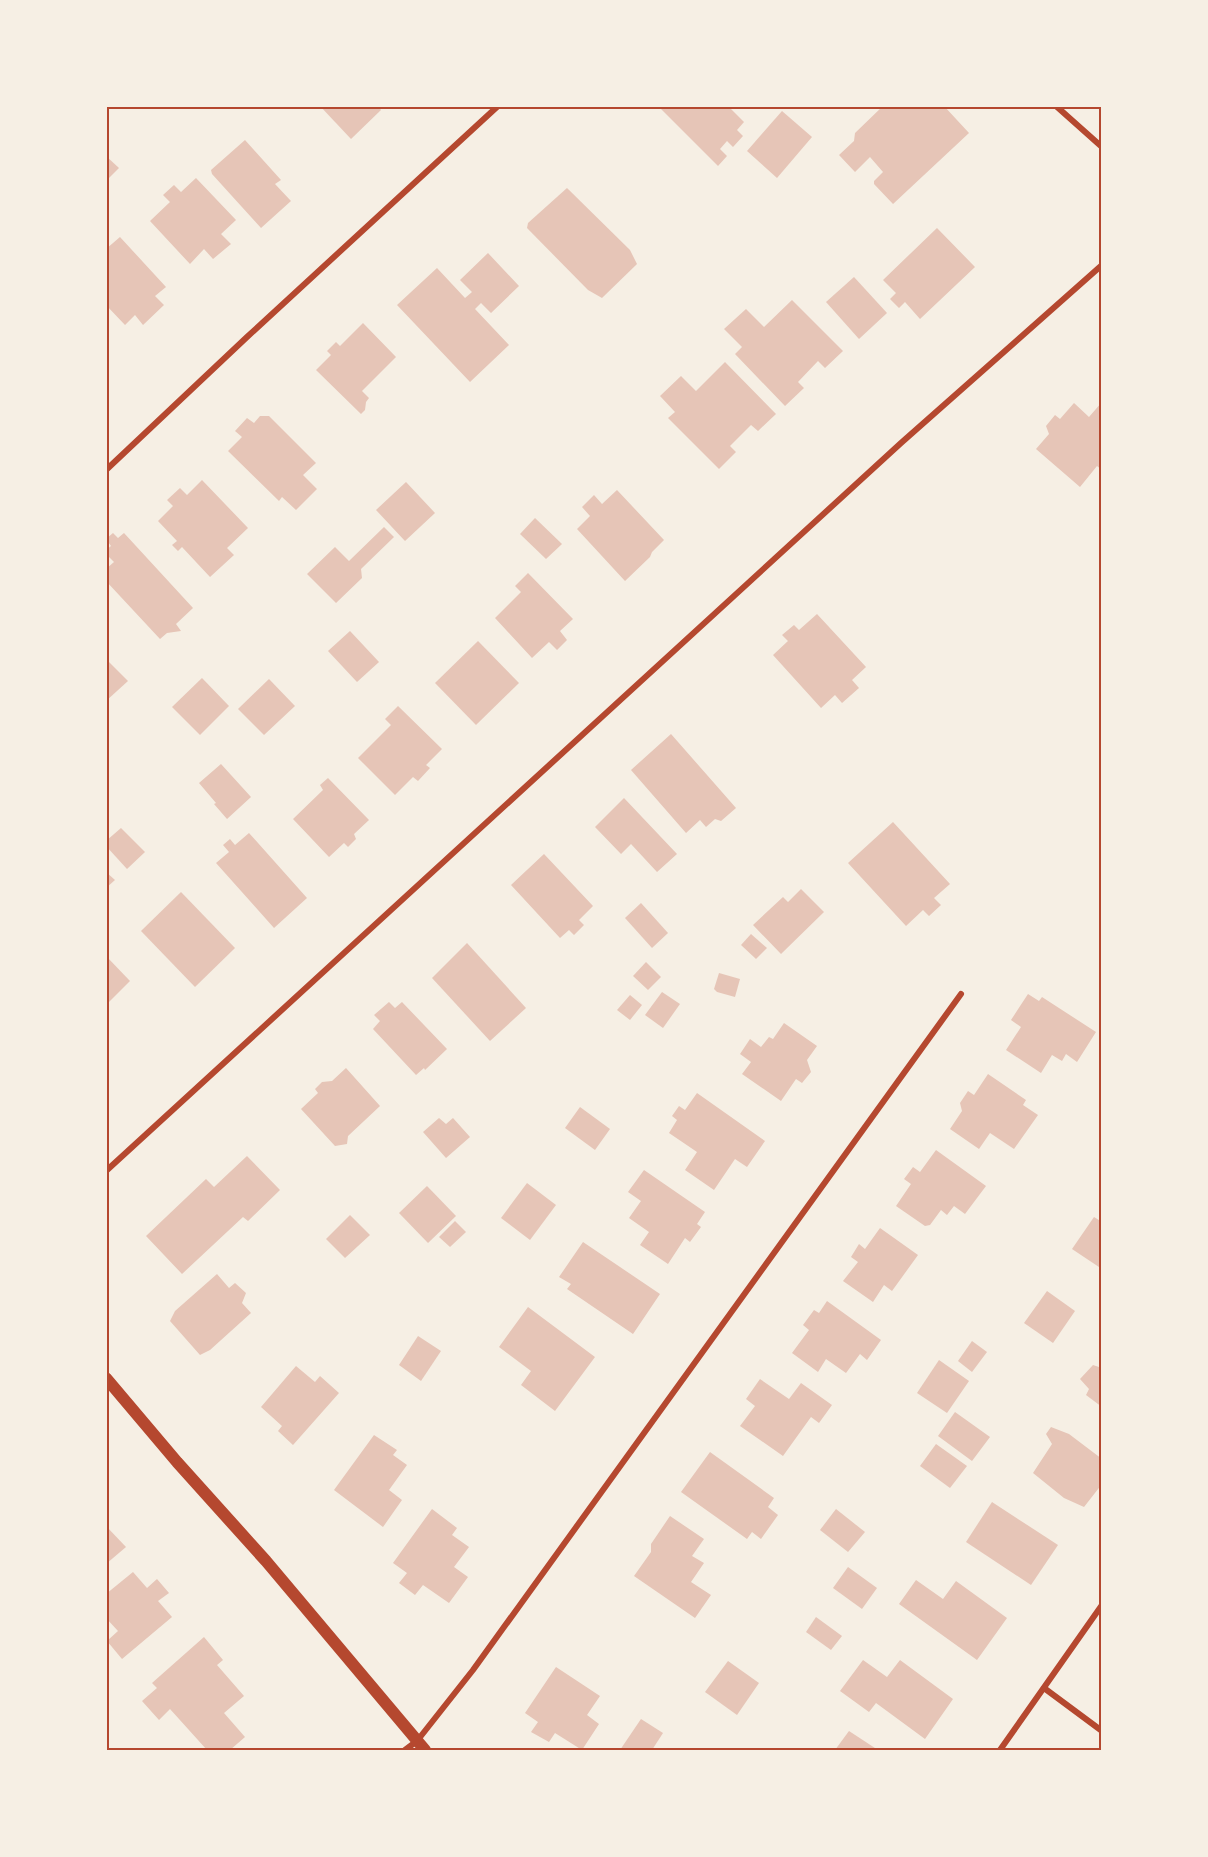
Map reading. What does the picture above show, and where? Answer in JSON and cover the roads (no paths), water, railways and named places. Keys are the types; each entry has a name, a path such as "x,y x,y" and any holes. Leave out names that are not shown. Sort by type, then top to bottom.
{"main road":[{"path":"108,1383 266,1561 425,1750"}],"street":[{"path":"106,470 498,106"},
{"path":"1056,106 1101,147"},
{"path":"106,1172 901,443 1101,264"},
{"path":"405,1750 417,1741 473,1670 961,994"},
{"path":"1000,1750 1101,1605"},
{"path":"1044,1688 1101,1731"}]}
